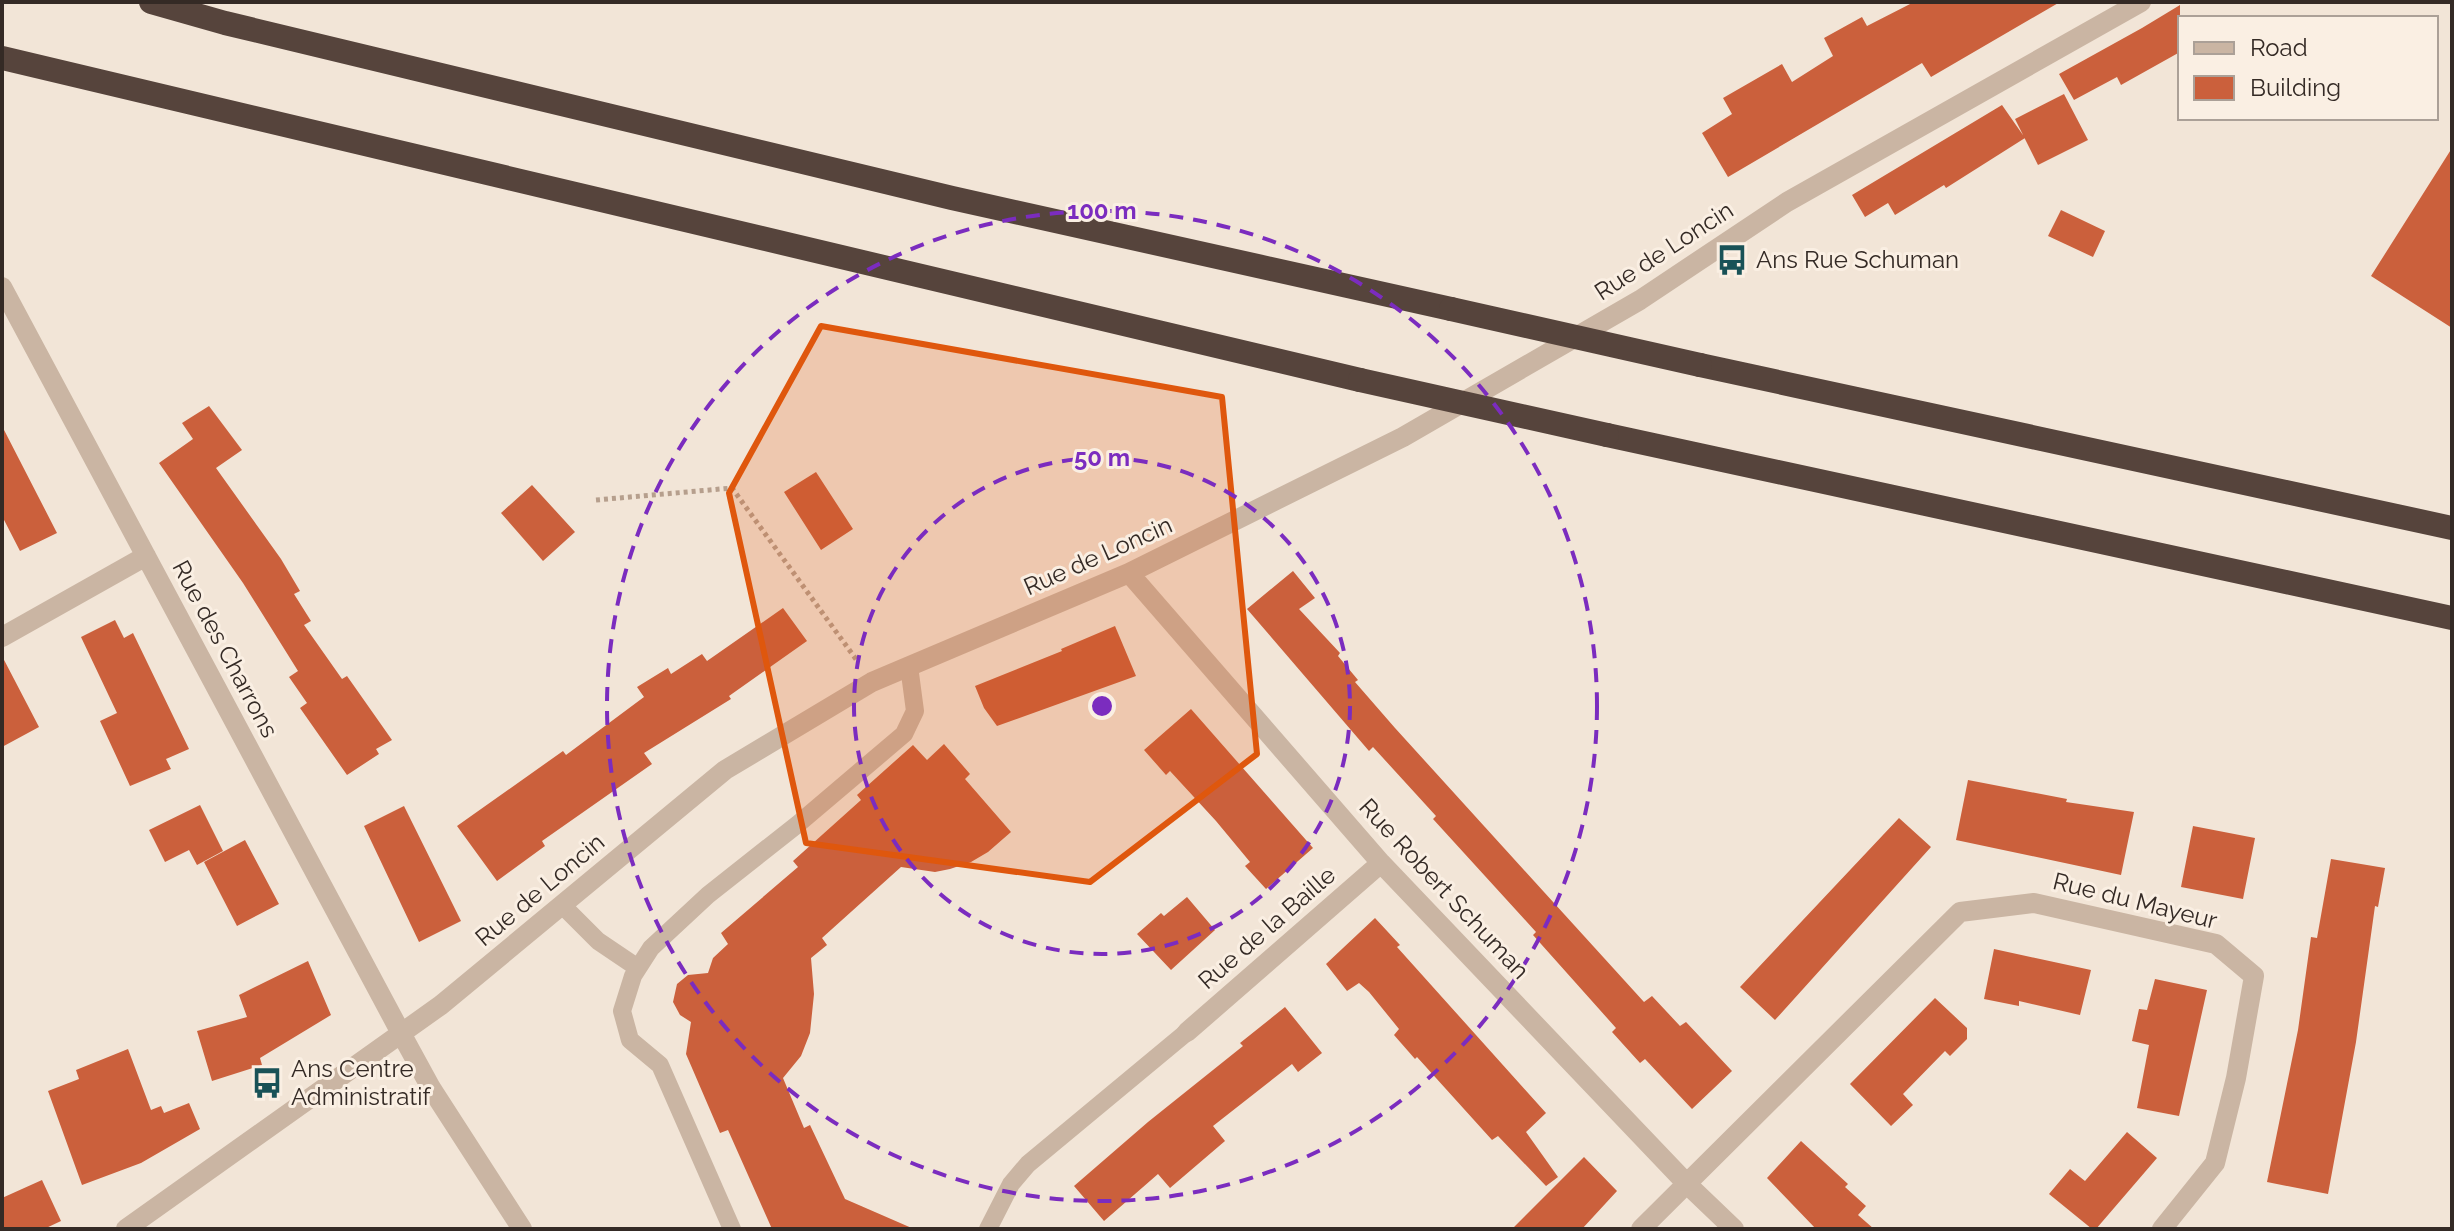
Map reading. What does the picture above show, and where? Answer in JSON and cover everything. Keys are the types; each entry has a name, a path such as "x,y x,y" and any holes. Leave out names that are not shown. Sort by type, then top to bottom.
{"highway":[{"path":"151,2 952,198 2452,528"},
{"path":"2,58 1360,380 2452,618"}],"street":[{"name":"Rue de Loncin","path":"126,1229 402,1035 725,770 872,682 1129,573 1403,437 1640,300 1787,202 2141,2"},
{"name":"Rue des Charrons","path":"2,287 431,1088 522,1229"},
{"path":"2,637 146,556"},
{"name":"Rue Robert Schuman","path":"1129,573 1381,863 1688,1185 1734,1229"},
{"name":"Rue de la Baille","path":"1187,1032 1381,863"},
{"name":"Rue du Mayeur","path":"1688,1185 1960,912 2034,903 2216,944 2254,976 2236,1078 2215,1163 2162,1229"},
{"path":"1641,1229 1688,1185"}],"lane":[{"path":"732,1229 660,1065 630,1040 622,1011 633,976 651,948 708,895 904,734 915,711 909,666"},
{"path":"562,905 598,941 638,968"},
{"path":"988,1229 1011,1184 1028,1164 1187,1032"}],"path":[{"path":"596,500 732,488 872,682"}],"highlighted area":[{"path":"821,326 1222,397 1257,754 1090,882 806,843 729,493"}],"building":[{"path":"1914,2 2060,2 1931,77 1922,63 1728,177 1702,133 1732,114 1723,98 1782,64 1792,82 1833,56 1824,38 1862,17 1867,26"},
{"path":"2180,5 2178,53 2121,85 2117,77 2074,100 2059,74"},
{"path":"2064,94 2088,140 2038,165 2015,119"},
{"path":"2002,105 2025,138 1946,188 1944,185 1895,215 1888,203 1865,217 1852,195"},
{"path":"2452,148 2452,328 2371,276"},
{"path":"2061,210 2105,231 2093,257 2048,236"},
{"path":"209,406 242,450 216,468 300,591 294,594 311,621 304,625 342,679 347,676 392,740 376,749 379,754 347,775 300,708 307,703 289,677 298,671 243,583 159,463 193,439 182,423"},
{"path":"2,426 57,533 20,551 2,516"},
{"path":"816,472 853,529 821,550 784,492"},
{"path":"532,485 575,532 543,561 501,513"},
{"path":"1293,571 1315,598 1299,609 1340,653 1338,656 1358,680 1355,682 1395,728 1644,1002 1652,996 1680,1026 1686,1022 1732,1071 1692,1109 1645,1059 1640,1063 1612,1032 1616,1028 1533,935 1536,932 1433,819 1436,816 1373,747 1369,751 1247,609"},
{"path":"783,608 807,641 729,696 731,699 644,753 652,764 542,841 545,846 497,881 457,826 563,751 566,755 644,697 637,687 668,668 671,674 702,654 707,661"},
{"path":"115,620 124,638 133,633 189,749 166,759 171,769 130,786 100,721 117,713 81,637"},
{"path":"1115,626 1136,676 997,726 984,708 975,686"},
{"path":"2,656 39,727 2,747"},
{"path":"1191,709 1313,848 1266,889 1245,866 1250,862 1216,821 1170,771 1166,775 1144,750"},
{"path":"944,744 970,774 965,779 1011,832 988,852 950,869 935,872 901,867 822,938 827,945 811,958 814,994 810,1033 801,1056 783,1078 804,1128 810,1125 845,1199 914,1229 772,1229 728,1130 720,1133 686,1054 691,1022 680,1015 673,1002 677,984 688,975 708,973 713,958 728,944 721,933 798,867 793,861 861,800 857,795 913,745 927,760"},
{"path":"1968,780 2067,799 2066,802 2134,812 2121,875 1956,840"},
{"path":"200,805 223,851 197,865 189,850 165,862 149,830"},
{"path":"404,806 461,921 419,942 364,826"},
{"path":"1899,818 1931,847 1775,1020 1740,987"},
{"path":"2193,826 2255,838 2243,899 2181,887"},
{"path":"245,840 279,904 237,926 204,862"},
{"path":"2331,859 2385,868 2378,907 2375,906 2356,1042 2328,1194 2267,1182 2298,1030 2311,937 2317,938"},
{"path":"1187,897 1215,930 1171,970 1137,934 1161,913 1164,916"},
{"path":"1375,918 1400,945 1397,947 1546,1113 1526,1132 1558,1177 1546,1186 1498,1136 1492,1140 1417,1057 1415,1059 1394,1035 1399,1029 1369,992 1359,983 1347,991 1326,964"},
{"path":"1994,949 2091,970 2080,1015 2019,1001 2019,1006 1984,999"},
{"path":"308,961 331,1015 260,1058 262,1065 212,1081 197,1031 247,1017 239,995"},
{"path":"2155,979 2207,990 2179,1116 2137,1108 2149,1045 2132,1041 2139,1009 2147,1010"},
{"path":"1935,998 1967,1028 1967,1039 1950,1056 1945,1051 1903,1094 1913,1105 1891,1126 1850,1084"},
{"path":"1285,1007 1322,1053 1298,1072 1292,1064 1213,1126 1225,1141 1170,1188 1158,1174 1104,1221 1074,1186 1243,1046 1240,1043"},
{"path":"128,1049 151,1110 161,1106 164,1113 189,1103 200,1129 141,1163 82,1185 48,1091 79,1079 76,1070"},
{"path":"2127,1132 2157,1158 2096,1229 2092,1229 2049,1194 2070,1169 2085,1181"},
{"path":"1801,1141 1848,1184 1845,1187 1866,1206 1858,1215 1874,1229 1816,1229 1767,1178"},
{"path":"1584,1157 1617,1191 1582,1229 1512,1229"},
{"path":"42,1180 61,1221 44,1229 2,1229 2,1198"}],"place":[{"name":"Ans Rue Schuman","path":"1732,260"},
{"name":"Ans Centre Administratif","path":"267,1083"}]}
